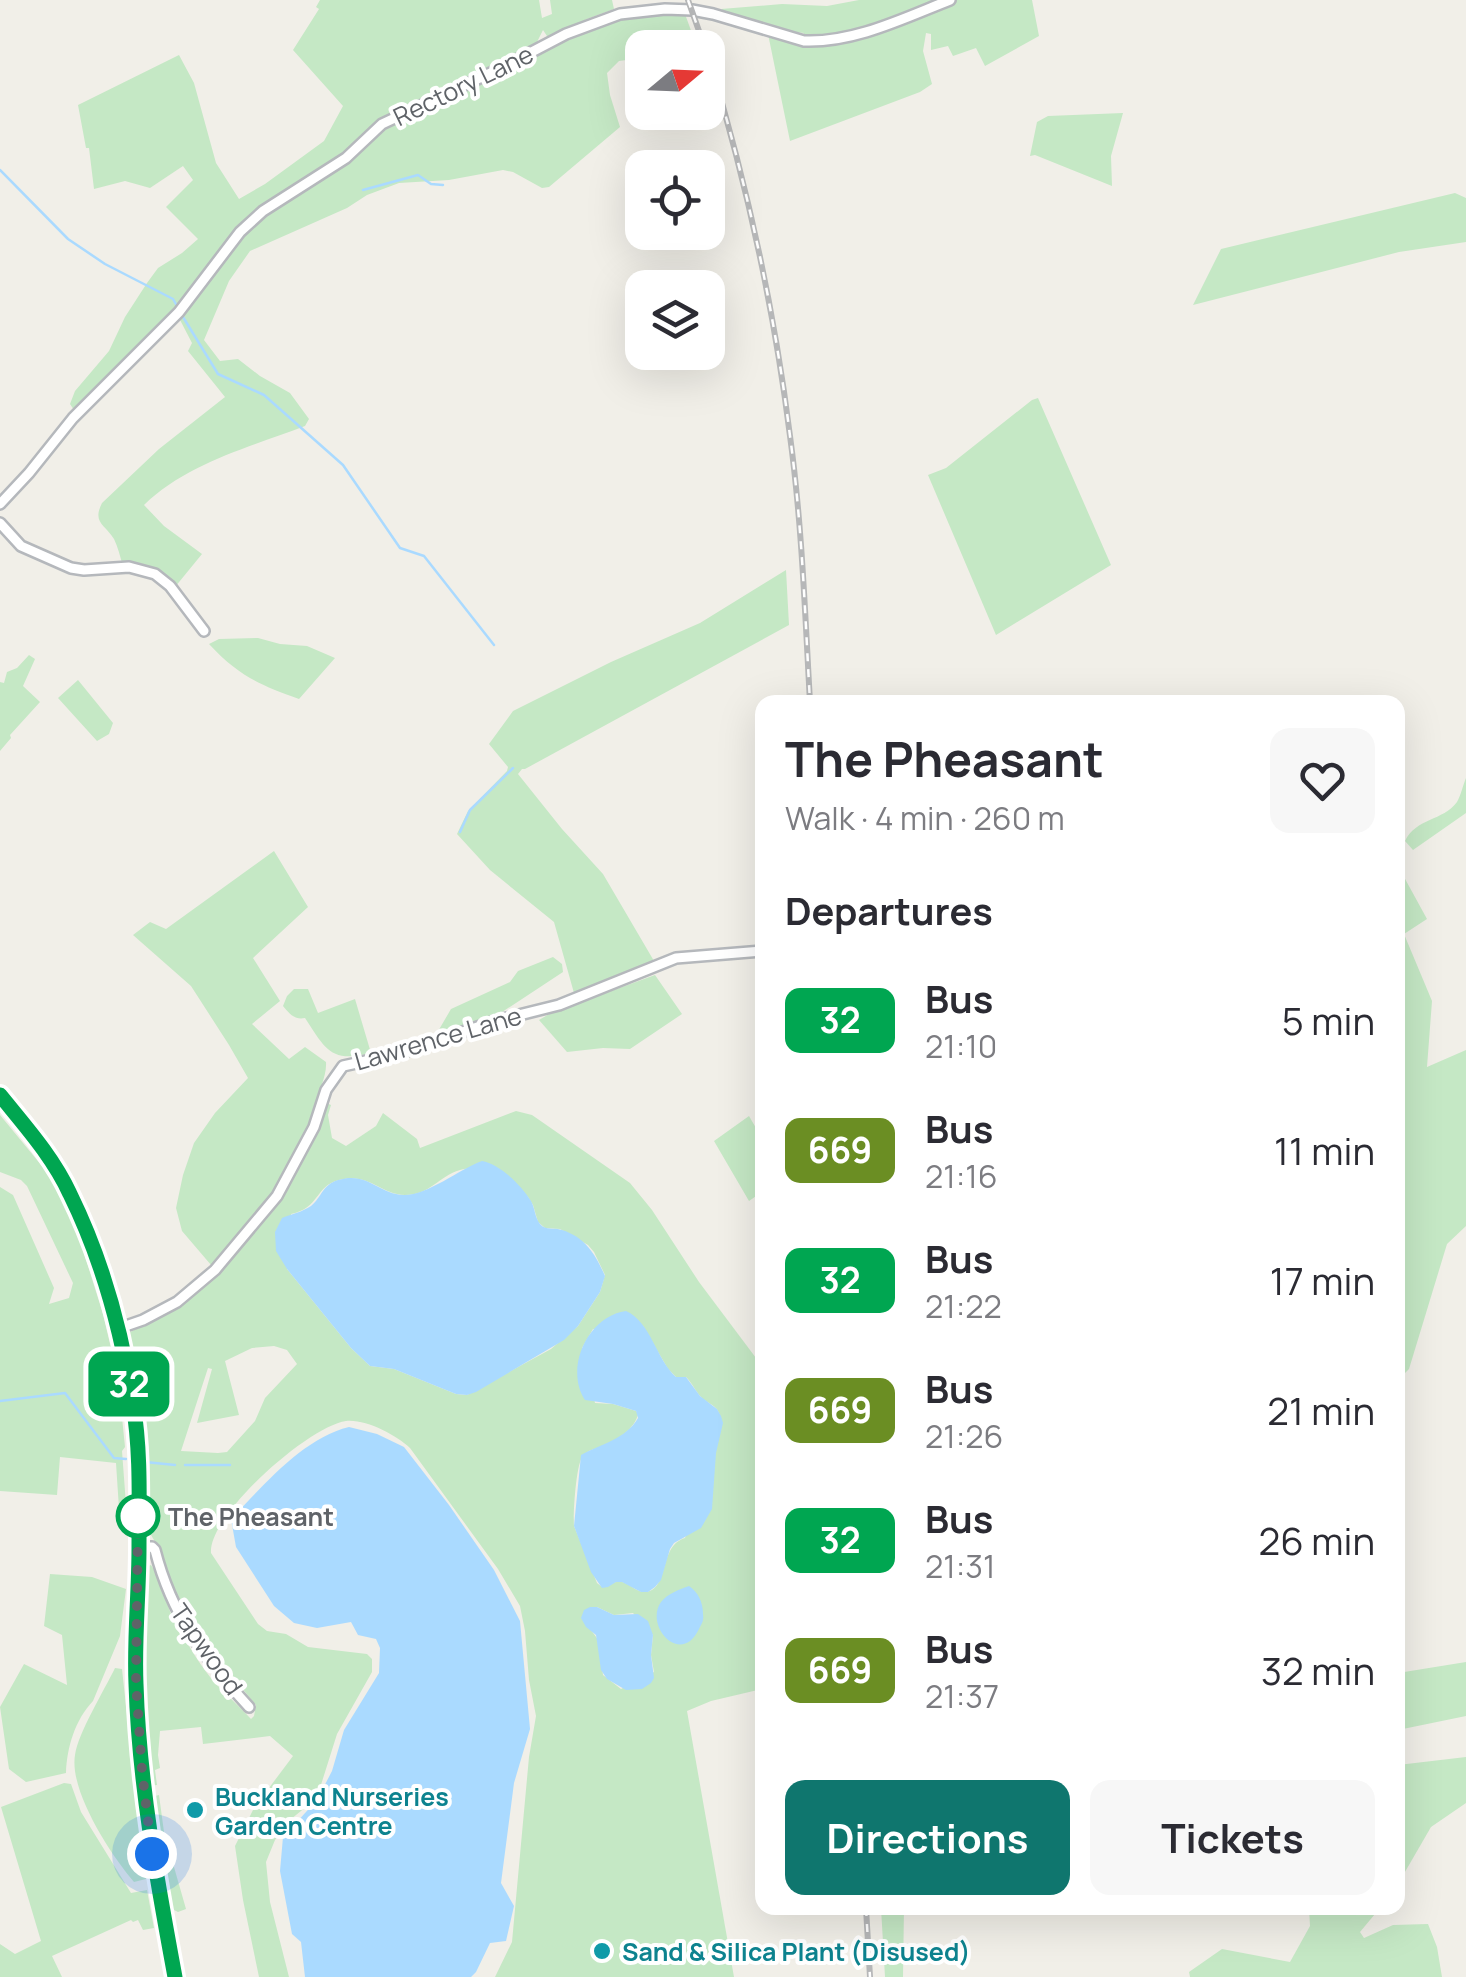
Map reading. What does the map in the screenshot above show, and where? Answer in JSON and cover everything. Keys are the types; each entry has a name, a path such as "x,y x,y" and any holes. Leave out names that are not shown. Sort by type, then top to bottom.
{"main road":[{"path":"0,1096 47,1154 70,1193 104,1282 134,1406 140,1750 152,1854 175,1977"}],"street":[{"name":"Rectory Lane","path":"0,504 73,418 179,312 240,232 263,211 346,158 382,124 566,34 620,14 692,10 814,41 861,33 950,0"},
{"path":"0,524 21,546 71,568 129,568 155,574 170,586 204,631"},
{"name":"Lawrence Lane","path":"118,1329 178,1302 215,1270 276,1196 314,1127 326,1090 343,1066 398,1054 558,1004 676,958 755,952"},
{"name":"Tapwood","path":"139,1547 152,1546 156,1550 164,1584 180,1618 208,1660 249,1707"}],"green space":[{"path":"320,0 539,0 542,18 552,14 550,0 612,0 614,9 552,37 543,30 536,44 477,75 571,35 631,15 685,14 691,30 625,30 625,60 607,73 620,127 549,187 542,188 503,170 449,180 399,183 250,251 229,281 204,340 220,361 238,359 290,393 309,419 305,426 199,467 144,505 164,526 202,554 175,587 122,563 114,539 99,519 99,510 159,449 225,397 188,351 192,343 179,318 250,217 173,312 74,410 70,404 75,391 109,351 147,283 158,268 198,239 166,207 193,180 183,166 150,188 125,181 94,189 78,105 179,55 194,83 216,163 239,199 324,141 343,106 293,50 319,9 316,7"},
{"path":"859,0 1032,0 1039,36 985,66 976,48 953,56 948,46 931,50 931,34 926,33 923,51 932,84 790,141 768,34 798,43 804,33 737,20 721,9 782,4 827,6"},
{"path":"1123,113 1111,156 1112,186 1030,156 1037,122 1048,116"},
{"path":"1455,193 1466,198 1466,242 1399,252 1193,305 1221,249"},
{"path":"1038,398 1111,565 996,635 928,475 946,468"},
{"path":"786,570 789,625 518,774 603,874 654,961 574,993 554,922 490,870 457,834 468,811 507,771 508,767 489,744 513,711 700,623"},
{"path":"258,638 307,646 335,658 299,699 250,678 209,644 219,639"},
{"path":"29,655 35,659 23,686 40,702 0,751 0,682 4,683 7,672"},
{"path":"78,680 113,723 109,734 97,741 58,698"},
{"path":"1466,778 1466,813 1413,850 1405,841 1410,834 1451,808"},
{"path":"274,851 308,907 253,958 280,1001 252,1024 289,1059 305,1047 326,1062 318,1106 324,1102 331,1105 328,1115 332,1138 346,1146 376,1126 383,1113 417,1139 420,1148 516,1111 532,1115 630,1183 755,1357 755,1691 687,1711 734,1977 495,1977 512,1942 536,1716 520,1606 498,1569 410,1448 371,1425 346,1421 329,1427 286,1455 226,1517 214,1537 211,1553 258,1624 267,1631 286,1634 308,1647 367,1654 372,1659 372,1672 337,1734 320,1788 311,1803 291,1819 275,1840 266,1862 270,1902 289,1977 259,1977 235,1846 254,1808 293,1756 270,1736 203,1744 201,1727 160,1731 157,1785 149,1786 142,1714 141,1633 146,1567 151,1565 155,1571 176,1624 211,1678 251,1719 256,1705 190,1622 147,1528 137,1376 127,1334 188,1299 217,1272 182,1231 176,1208 194,1143 215,1113 248,1078 191,986 133,935 150,922 166,929","holes":["499,1169 528,1197 538,1222 545,1228 560,1229 594,1252 605,1275 600,1292 578,1326 551,1349 467,1395 394,1369 370,1366 287,1269 291,1214 307,1207 325,1187 339,1180 358,1179 405,1195 428,1189 460,1170","643,1326 668,1369 676,1377 686,1377 718,1411 720,1421 715,1453 685,1538 671,1550 658,1584 645,1592 620,1582 602,1587 597,1583 574,1526 577,1478 583,1456 625,1433 638,1414 613,1404 595,1403 582,1348 593,1329","274,1346 287,1350 297,1364 265,1398 255,1421 227,1452 181,1451 208,1368 212,1369 197,1423 239,1415 225,1361 252,1348","597,1607 614,1615 633,1613 653,1635 654,1672 621,1689 603,1675 599,1641 591,1630"]},
{"path":"1405,879 1427,919 1405,933"},
{"path":"1405,936 1432,1001 1427,1067 1466,1050 1466,1226 1447,1244 1405,1373"},
{"path":"553,957 562,964 563,972 493,1018 437,1033 451,1009 510,982 518,971"},
{"path":"655,975 682,1014 630,1049 567,1052 539,1020 551,1013"},
{"path":"294,989 308,989 318,1013 355,999 371,1053 347,1056 331,1051 305,1018 295,1017 283,1006"},
{"path":"0,1115 51,1177 63,1198 103,1314 118,1378 125,1447 122,1451 127,1518 120,1524 116,1463 60,1457 57,1495 0,1491 0,1187 13,1195 54,1288 49,1304 69,1298 73,1283 27,1186 0,1172"},
{"path":"749,1116 755,1126 755,1197 749,1201 714,1141"},
{"path":"50,1574 92,1577 126,1589 120,1636 93,1701 73,1734 66,1773 26,1782 9,1769 0,1707 24,1664 67,1685 62,1635 44,1626"},
{"path":"1466,1662 1466,1716 1405,1729 1405,1672"},
{"path":"115,1668 122,1669 137,1808 150,1878 134,1882 94,1822 75,1770 81,1735"},
{"path":"1466,1757 1466,1803 1431,1827 1405,1872 1405,1764"},
{"path":"64,1783 71,1784 81,1812 131,1893 147,1890 154,1928 143,1930 138,1920 131,1920 52,1956 62,1977 0,1977 0,1944 15,1954 41,1941 1,1807"},
{"path":"159,1795 164,1832 186,1909 178,1912 172,1909 155,1834 151,1797"},
{"path":"881,1915 904,1915 903,1977 885,1977"},
{"path":"1309,1915 1374,1915 1360,1932 1364,1938 1393,1925 1428,1924 1442,1977 1190,1977 1189,1972 1222,1949 1290,1962 1310,1926"}],"water":[{"path":"482,1161 496,1166 516,1183 531,1201 542,1226 570,1233 583,1242 605,1276 600,1292 564,1340 467,1395 394,1369 370,1366 287,1269 276,1251 275,1232 282,1218 311,1206 338,1180 357,1178 395,1194 413,1194"},
{"path":"626,1311 642,1323 669,1369 676,1377 686,1377 700,1396 717,1409 723,1423 716,1453 712,1509 701,1528 674,1543 661,1580 648,1592 622,1582 602,1588 591,1572 574,1526 581,1455 620,1436 638,1418 636,1411 585,1400 577,1373 583,1345 591,1333 612,1315"},
{"path":"349,1427 404,1447 494,1570 520,1621 530,1729 514,1783 501,1883 514,1906 506,1941 490,1943 471,1977 305,1977 301,1942 292,1934 280,1871 283,1837 317,1800 332,1771 344,1730 379,1673 380,1648 376,1639 358,1635 351,1622 317,1628 294,1623 274,1606 236,1547 231,1519 300,1452"},
{"path":"689,1586 701,1601 703,1620 692,1640 675,1643 661,1631 657,1612 667,1597"},
{"path":"590,1607 614,1615 638,1614 648,1621 653,1635 651,1683 642,1689 626,1690 607,1679 601,1670 596,1635 581,1618"}],"waterway":[{"path":"0,170 68,239 105,264 173,299 177,306"},
{"path":"363,190 418,175 431,184 443,185"},
{"path":"183,317 218,374 264,395 343,465 400,548 424,556 494,645"},
{"path":"460,832 470,810 513,768"},
{"path":"0,1401 65,1393 114,1458 126,1459"},
{"path":"145,1462 175,1465"},
{"path":"185,1465 230,1465"}],"railway":[{"path":"688,0 699,30"},
{"path":"725,114 757,244 783,388 803,569 810,695"},
{"path":"866,1915 870,1977"}],"bus line":[{"name":"32","path":"0,1095 47,1154 70,1193 104,1282 134,1406 140,1750 152,1854 175,1977"}],"place":[{"name":"The Pheasant","path":"138,1516"},
{"name":"Buckland Nurseries Garden Centre","path":"195,1810"},
{"name":"Sand & Silica Plant (Disused)","path":"602,1951"}],"route":[{"path":"138,1516 136,1683 152,1854"}]}
